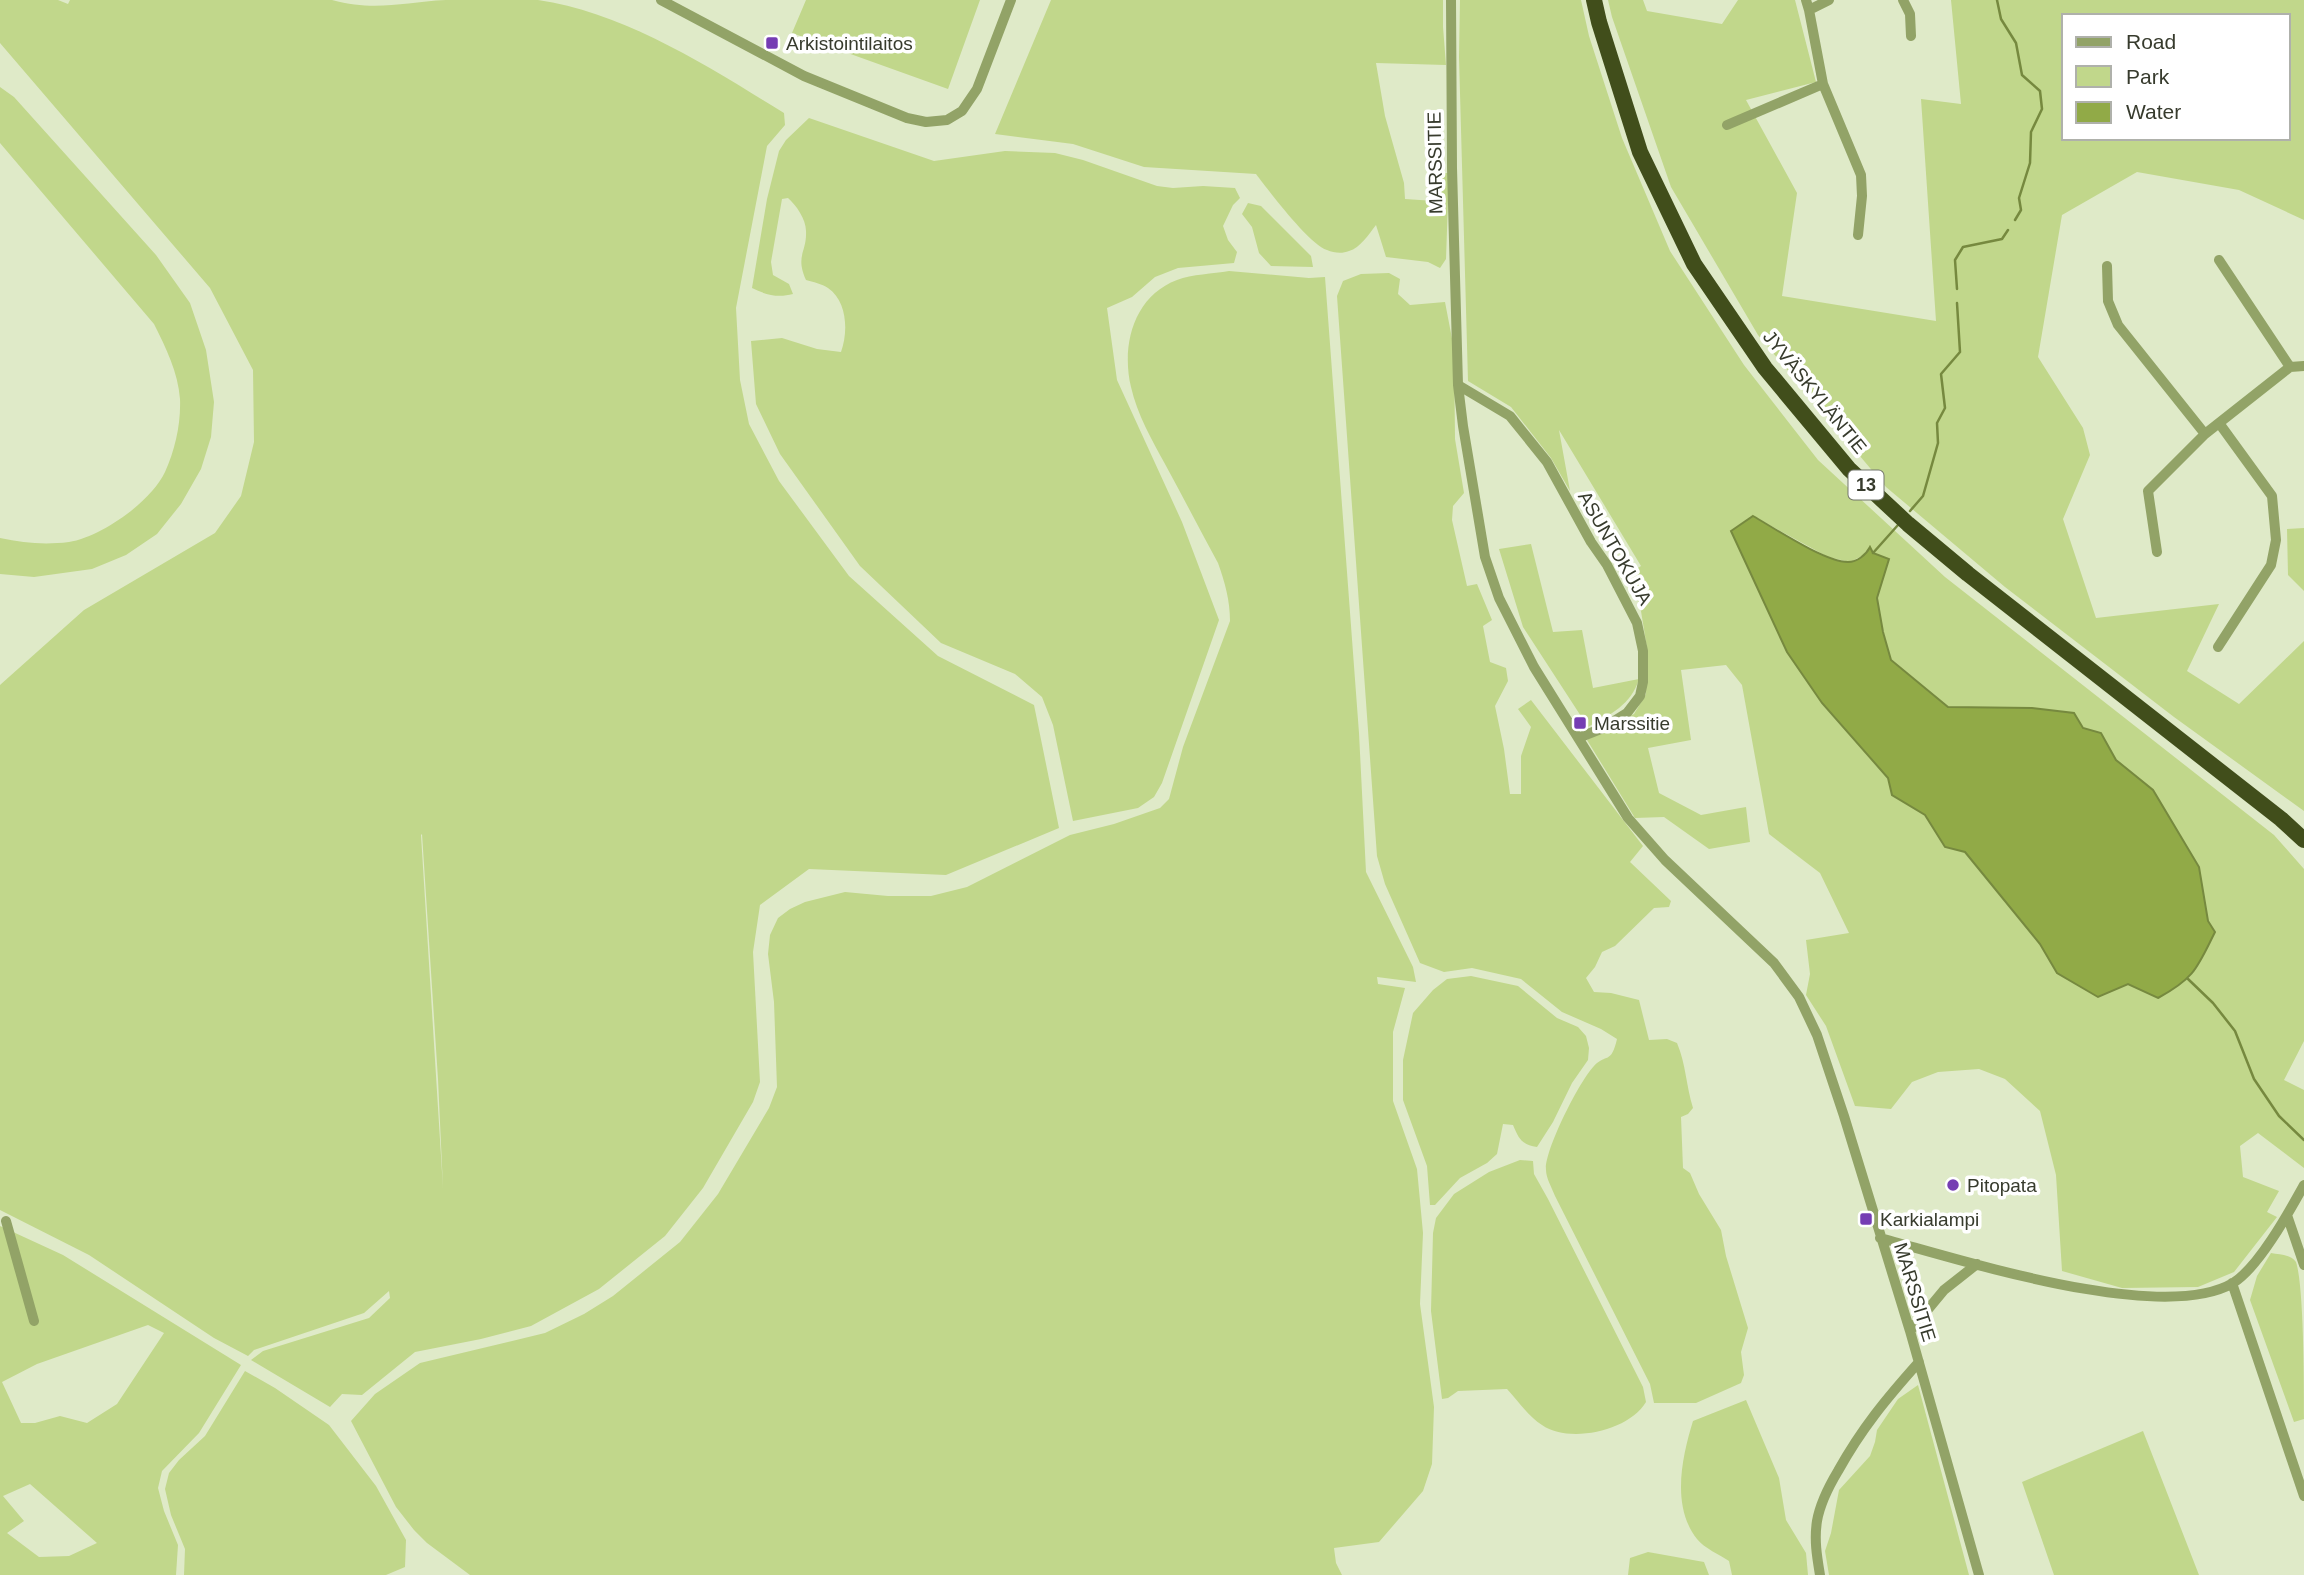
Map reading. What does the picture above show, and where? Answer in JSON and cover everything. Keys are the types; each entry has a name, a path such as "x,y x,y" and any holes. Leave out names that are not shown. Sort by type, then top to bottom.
{"highway":[{"name":"JYVÄSKYLÄNTIE","path":"1594,0 1640,152 1694,264 1765,368 1849,469 1908,524 1968,574 2271,811 2304,840"}],"street":[{"path":"661,0 804,76 907,118 926,122 947,120 962,111 977,89 1012,0"},
{"name":"MARSSITIE","path":"1451,0 1458,385 1462,426 1485,557 1499,598 1534,667 1628,818 1665,860 1774,962 1799,997 1817,1035 1910,1331 1979,1575"},
{"path":"1829,0 1807,5 1823,84 1861,174 1858,235"},
{"path":"1903,0 1910,14 1911,36"},
{"path":"1727,125 1823,84"},
{"path":"2219,260 2290,367"},
{"path":"2107,266 2108,301 2118,325 2204,434"},
{"path":"2157,552 2148,491 2204,434 2290,367 2304,366"},
{"name":"ASUNTOKUJA","path":"1458,385 1510,416 1546,462 1607,565 1637,623 1643,651 1640,696 1628,713 1603,728 1578,738"},
{"path":"2218,647 2271,565 2276,540 2272,496 2219,423"},
{"path":"1880,1238 1977,1264 2116,1295 2199,1295 2232,1283 2247,1271 2287,1215 2304,1185"},
{"path":"2287,1215 2304,1265"},
{"path":"6,1222 34,1321"},
{"path":"1910,1331 1944,1290 1977,1264"},
{"path":"2232,1283 2304,1496"},
{"path":"1820,1575 1815,1539 1818,1518 1831,1483 1856,1438 1878,1408 1919,1362"}],"green space":[{"path":"0,0 58,0 68,4 70,0 332,0 376,6 446,0 538,0 570,6 634,29 697,61 784,113 785,125 767,146 736,308 740,380 749,424 779,481 849,576 938,656 1034,705 1059,828 946,875 809,869 760,905 753,952 760,1082 753,1102 703,1188 665,1236 599,1289 531,1326 415,1352 362,1395 342,1394 330,1407 251,1360 263,1351 369,1318 390,1298 389,1291 364,1313 254,1350 248,1356 214,1338 89,1255 0,1210 0,685 84,610 215,533 241,496 254,442 253,370 210,288 0,43","holes":["422,834 438,1079 443,1188"]},
{"path":"806,0 980,0 948,89 792,33"},
{"path":"1051,0 1443,0 1446,65 1376,63 1385,116 1404,183 1405,199 1435,201 1440,173 1449,173 1446,259 1440,268 1428,262 1386,257 1376,225 1357,247 1346,252 1335,252 1319,246 1279,204 1256,174 1144,167 1073,144 995,134"},
{"path":"1460,0 1581,0 1589,36 1622,138 1670,251 1744,365 1818,460 1945,577 2274,835 2304,869 2304,1041 2284,1080 2304,1090 2304,1168 2258,1133 2240,1146 2243,1177 2279,1191 2267,1212 2277,1217 2234,1272 2198,1287 2122,1288 2062,1271 2056,1175 2040,1111 2005,1079 1979,1069 1938,1072 1912,1082 1891,1109 1855,1106 1826,1026 1806,995 1810,974 1806,940 1849,933 1820,873 1769,834 1742,685 1726,665 1681,670 1691,740 1648,748 1659,793 1701,815 1746,807 1750,842 1709,849 1664,817 1635,818 1587,740 1634,714 1646,694 1647,648 1640,605 1624,577 1641,566 1559,430 1570,491 1551,458 1511,407 1468,381 1459,57","holes":["1753,516 1828,557 1850,562 1866,554 1890,660 1948,707 2062,711 2083,728 2101,733 2116,760 2153,790 2199,867 2208,921 2214,932 2194,971 2180,984 2158,998 2128,984 2098,997 2057,973 2040,944 1965,852 1945,847 1925,815 1892,795 1888,778 1822,703 1787,652"]},
{"path":"1608,0 1643,0 1647,11 1722,24 1738,0 1795,0 1816,82 1746,100 1797,193 1782,296 1936,321 1921,99 1961,104 1951,0 2304,0 2304,220 2239,190 2137,172 2062,215 2038,357 2083,428 2090,455 2063,519 2096,618 2219,604 2187,671 2239,704 2304,641 2304,811 2174,717 2005,587 1886,487 1758,335 1671,187"},
{"path":"0,87 14,97 156,255 190,303 206,350 214,402 211,437 201,469 181,504 157,534 126,555 92,569 34,577 0,574 0,538 34,543 82,539 110,526 137,506 158,483 172,455 177,437 180,399 174,370 154,324 0,143"},
{"path":"809,118 934,161 1005,151 1055,153 1157,186 1235,188 1240,198 1233,205 1223,226 1228,240 1237,252 1234,263 1178,268 1155,277 1132,297 1107,308 1117,380 1182,522 1219,620 1162,783 1154,797 1138,808 1073,821 1053,725 1042,697 1015,674 941,643 860,566 780,454 756,404 751,341 782,338 817,349 841,352 843,344 843,309 835,294 828,288 806,280 801,259 806,226 788,198 782,199 771,262 773,275 789,284 793,294 772,295 752,288 767,199 779,151 786,140"},
{"path":"1248,203 1261,206 1311,256 1313,267 1271,266 1259,253 1252,227 1242,214"},
{"path":"1229,271 1325,277 1359,733 1366,872 1413,967 1416,982 1377,977 1378,984 1405,988 1393,1032 1393,1101 1417,1169 1423,1233 1420,1304 1434,1407 1432,1464 1423,1491 1379,1542 1334,1548 1336,1563 1342,1575 470,1575 427,1543 396,1507 351,1421 375,1394 420,1363 545,1333 613,1296 680,1242 718,1194 769,1108 777,1087 774,1002 768,954 770,935 778,918 805,902 845,892 931,896 967,887 1070,835 1114,824 1160,808 1169,799 1183,747 1230,621 1229,606 1218,563 1141,417 1131,387 1128,355 1134,324 1141,310 1162,287 1183,278"},
{"path":"1389,273 1400,279 1398,294 1410,305 1445,302 1454,349 1455,439 1464,493 1453,506 1452,520 1467,586 1477,584 1492,620 1483,626 1490,662 1506,668 1508,681 1495,706 1510,794 1521,794 1521,756 1531,727 1518,709 1531,700 1643,846 1630,862 1671,901 1669,907 1654,908 1615,946 1602,952 1586,978 1594,992 1639,1000 1649,1040 1667,1039 1677,1043 1682,1059 1693,1108 1681,1117 1683,1168 1690,1173 1699,1194 1721,1230 1748,1328 1741,1352 1744,1375 1741,1383 1696,1403 1654,1403 1650,1384 1546,1173 1551,1148 1572,1100 1594,1066 1613,1052 1617,1039 1562,1012 1521,979 1472,968 1444,972 1420,963 1385,884 1377,856 1337,296 1343,281 1361,274"},
{"path":"2304,528 2304,591 2288,575 2287,529"},
{"path":"1531,544 1553,632 1582,630 1593,688 1639,679 1625,702 1588,727 1523,627 1499,549"},
{"path":"1471,976 1518,986 1557,1018 1578,1027 1586,1036 1588,1060 1572,1083 1537,1147 1521,1140 1513,1125 1503,1124 1497,1154 1487,1163 1460,1178 1435,1205 1430,1205 1427,1166 1403,1100 1403,1060 1413,1013 1433,990 1447,979"},
{"path":"1520,1160 1533,1161 1534,1174 1643,1387 1646,1402 1638,1412 1613,1427 1598,1432 1567,1434 1554,1431 1533,1418 1507,1389 1458,1391 1442,1399 1431,1311 1433,1233 1436,1218 1454,1194 1489,1172"},
{"path":"0,1226 63,1255 241,1365 199,1433 162,1471 158,1488 178,1545 176,1575 0,1575","holes":["148,1325 164,1333 117,1404 87,1423 60,1416 35,1423 21,1423 2,1382 37,1364","30,1484 97,1543 69,1556 39,1557 7,1533 24,1521 3,1496"]},
{"path":"2271,1253 2294,1259 2299,1274 2304,1419 2294,1422 2250,1300 2257,1276"},
{"path":"245,1371 329,1425 376,1486 406,1540 405,1567 386,1575 184,1575 185,1549 171,1515 165,1489 169,1473 205,1436"},
{"path":"1918,1385 1969,1575 1829,1575 1825,1551 1839,1490 1870,1456 1877,1430 1898,1399"},
{"path":"1746,1400 1779,1478 1786,1520 1806,1553 1808,1575 1732,1575 1729,1561 1697,1539 1684,1512 1681,1481 1685,1450 1693,1421"},
{"path":"2143,1431 2199,1575 2054,1575 2022,1482"},
{"path":"1648,1552 1704,1562 1709,1575 1628,1575 1630,1558"}],"water":[{"path":"1753,516 1800,544 1838,561 1855,561 1870,547 1873,553 1889,559 1877,598 1891,660 1948,707 2032,708 2074,713 2083,728 2101,733 2116,760 2153,790 2199,867 2208,921 2215,932 2188,978 2158,998 2128,984 2098,997 2057,973 2040,944 1965,852 1945,847 1925,815 1892,795 1888,778 1822,703 1787,652 1731,531"}],"waterway":[{"path":"1997,0 2001,19 2016,43 2022,75 2040,91 2042,109 2031,132 2030,163 2019,198 2021,210 2015,220"},
{"path":"1957,289 1955,260 1963,247 2002,239 2008,230"},
{"path":"1910,511 1923,496 1938,443 1937,423 1945,408 1941,374 1960,352 1957,303"},
{"path":"1873,553 1898,525"},
{"path":"2188,979 2213,1003 2235,1031 2254,1079 2279,1116 2304,1140"}],"place":[{"name":"Arkistointilaitos","path":"772,43"},
{"name":"Marssitie","path":"1580,723"},
{"name":"Pitopata","path":"1953,1185"},
{"name":"Karkialampi","path":"1866,1219"}]}
